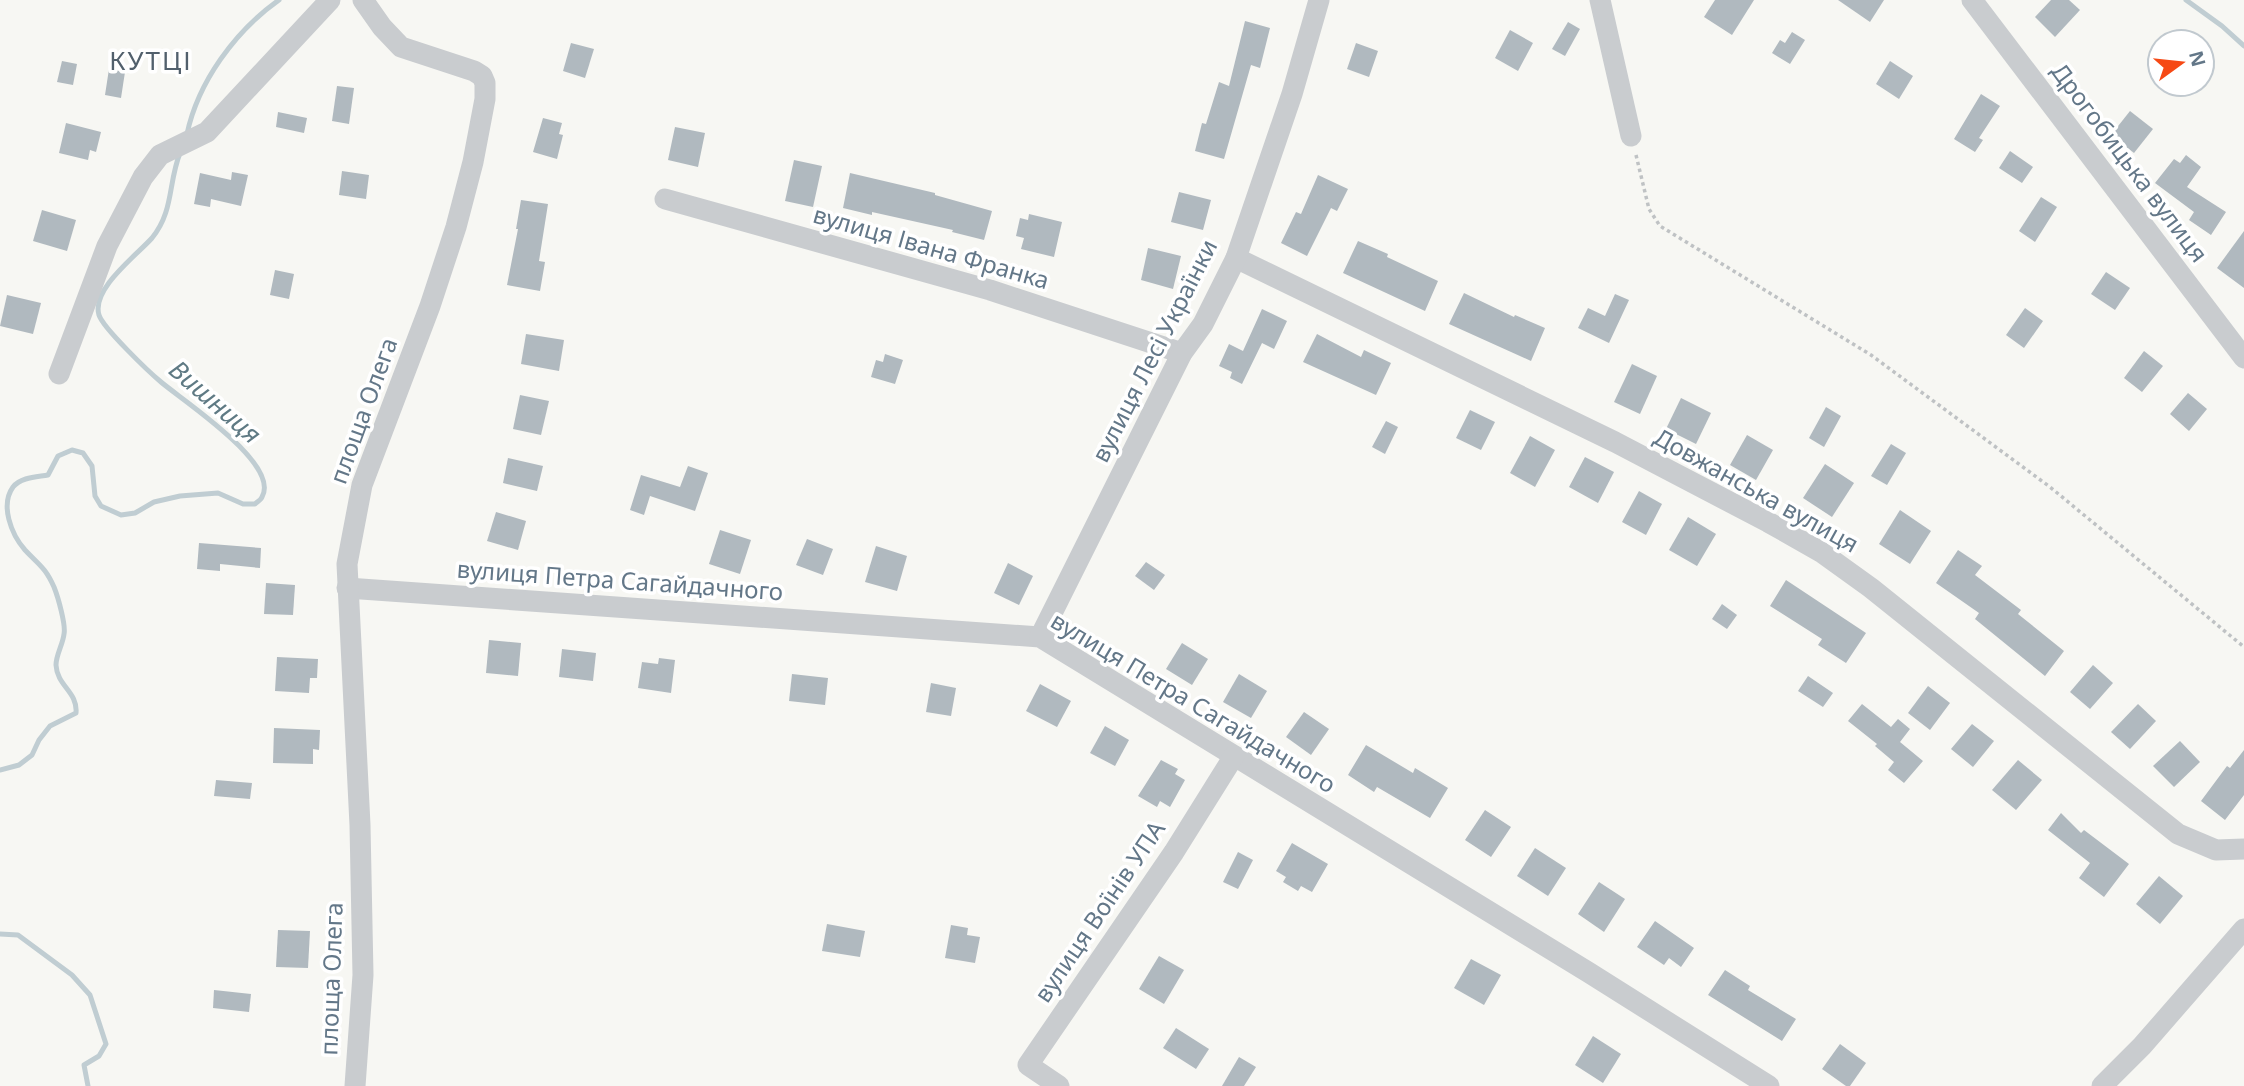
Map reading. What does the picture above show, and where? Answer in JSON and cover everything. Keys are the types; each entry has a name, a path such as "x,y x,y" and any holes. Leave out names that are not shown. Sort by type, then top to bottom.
{"street":[{"path":"59,373 107,246 143,177 160,155 207,132 330,0"},
{"name":"площа Олега","path":"355,1086 363,975 360,825 347,588 348,564 362,485 430,306 456,227 473,162 485,99 482,76 401,47 382,27 363,0"},
{"name":"вулиця Лесі Українки","path":"1040,637 1182,353 1203,324 1236,258 1292,94 1319,0"},
{"path":"1600,0 1631,136"},
{"name":"Дрогобицька вулиця","path":"1972,0 2244,358"},
{"name":"вулиця Івана Франка","path":"665,198 990,290 1182,353"},
{"name":"Довжанська вулиця","path":"1236,258 1615,442 1821,552 1871,588 2178,834 2216,850 2244,849"},
{"name":"вулиця Петра Сагайдачного","path":"347,588 1040,637 1588,972 1769,1086"},
{"name":"вулиця Воїнів УПА","path":"1059,1086 1028,1065 1174,852 1234,756"},
{"path":"2102,1086 2143,1046 2244,929"}],"path":[{"path":"1631,136 1649,209 1660,226 1871,355 2050,486 2244,648"}],"building":[{"path":"1715,0 1754,0 1732,35 1704,17"},
{"path":"1838,0 1884,0 1870,22"},
{"path":"2051,0 2069,0 2080,10 2055,37 2035,17"},
{"path":"1245,21 1270,28 1260,68 1251,65 1224,159 1195,151 1202,123 1206,124 1219,82 1229,86"},
{"path":"1568,22 1580,29 1565,56 1552,49"},
{"path":"1510,30 1533,43 1518,71 1495,58"},
{"path":"1792,32 1805,40 1790,64 1772,53 1780,40 1785,43"},
{"path":"571,43 594,49 585,78 563,71"},
{"path":"1356,43 1378,51 1369,77 1347,69"},
{"path":"62,61 77,64 73,85 57,82"},
{"path":"1890,61 1913,76 1899,99 1876,84"},
{"path":"109,69 125,72 121,98 105,95"},
{"path":"337,86 354,88 349,124 332,121"},
{"path":"1981,94 2000,106 1979,138 1983,140 1975,152 1954,139"},
{"path":"2130,111 2153,129 2134,153 2111,135"},
{"path":"278,112 307,118 304,133 276,127"},
{"path":"543,118 562,123 559,134 563,135 557,159 533,152"},
{"path":"66,123 101,132 96,152 90,150 88,160 59,153"},
{"path":"675,127 705,133 698,167 668,160"},
{"path":"2010,151 2033,167 2022,183 1999,168"},
{"path":"2186,155 2201,167 2187,187 2226,212 2211,235 2189,220 2194,212 2155,183 2174,159 2180,163"},
{"path":"794,160 822,166 813,207 785,201"},
{"path":"342,171 369,175 366,199 339,195"},
{"path":"232,172 248,175 241,206 211,199 210,207 194,204 200,173 231,180"},
{"path":"850,173 935,193 992,211 984,240 952,232 953,230 843,208"},
{"path":"1318,175 1348,189 1337,211 1331,208 1307,256 1281,243 1296,212 1301,214"},
{"path":"1179,192 1211,200 1203,230 1171,222"},
{"path":"2041,197 2057,207 2035,242 2019,231"},
{"path":"521,200 548,204 539,261 545,262 540,291 507,285"},
{"path":"42,210 76,220 67,251 33,241"},
{"path":"1029,214 1062,222 1054,257 1021,249 1024,238 1016,236 1020,218 1028,220"},
{"path":"2244,231 2244,288 2217,268"},
{"path":"1358,241 1438,281 1425,311 1343,273"},
{"path":"1148,248 1181,256 1173,289 1141,280"},
{"path":"275,270 294,274 289,299 270,295"},
{"path":"2106,272 2130,288 2115,310 2091,294"},
{"path":"1464,293 1514,317 1515,315 1545,328 1531,361 1449,324"},
{"path":"1615,294 1629,300 1609,343 1578,328 1588,308 1605,316"},
{"path":"7,295 41,303 33,334 0,326"},
{"path":"2025,308 2043,321 2024,348 2006,335"},
{"path":"1262,309 1287,321 1274,349 1262,343 1242,384 1230,378 1232,372 1219,366 1229,344 1243,351"},
{"path":"526,334 564,340 559,371 521,364"},
{"path":"1317,334 1361,357 1364,350 1391,363 1376,395 1303,362"},
{"path":"2144,351 2163,366 2142,392 2124,378"},
{"path":"885,354 903,360 895,384 871,377 876,360 883,362"},
{"path":"1632,364 1657,376 1640,414 1614,402"},
{"path":"2188,393 2207,409 2189,431 2170,414"},
{"path":"520,395 549,401 541,435 513,429"},
{"path":"1681,398 1711,413 1696,444 1666,429"},
{"path":"1826,407 1841,416 1824,447 1809,438"},
{"path":"1470,410 1495,422 1481,450 1456,438"},
{"path":"1386,421 1398,427 1385,454 1372,447"},
{"path":"1747,435 1773,450 1756,480 1730,465"},
{"path":"1530,436 1555,450 1535,487 1510,473"},
{"path":"1891,444 1906,453 1887,485 1871,476"},
{"path":"1585,457 1614,472 1598,503 1569,487"},
{"path":"508,458 543,466 537,491 503,483"},
{"path":"1825,464 1854,483 1832,517 1803,498"},
{"path":"688,466 708,473 695,511 650,496 644,515 630,510 641,475 680,487"},
{"path":"1639,491 1662,504 1646,535 1622,522"},
{"path":"1900,510 1931,531 1910,564 1879,544"},
{"path":"496,512 526,521 518,550 487,541"},
{"path":"1688,517 1716,534 1697,566 1669,550"},
{"path":"720,530 751,540 740,574 709,564"},
{"path":"807,539 833,549 823,575 796,565"},
{"path":"199,543 261,548 260,568 220,564 220,571 197,569"},
{"path":"876,546 907,556 897,591 865,582"},
{"path":"1958,550 1982,566 1975,575 2021,610 2018,614 2064,651 2045,676 1975,619 1979,613 1936,583"},
{"path":"1146,562 1165,575 1154,590 1135,576"},
{"path":"1008,563 1033,576 1019,605 994,593"},
{"path":"1786,580 1866,633 1846,663 1818,645 1822,639 1770,606"},
{"path":"266,583 295,585 293,615 264,614"},
{"path":"1722,604 1737,615 1727,629 1712,619"},
{"path":"489,640 521,643 518,676 486,673"},
{"path":"1182,643 1208,659 1192,685 1166,669"},
{"path":"562,649 596,653 593,681 559,677"},
{"path":"277,657 318,659 317,678 310,678 309,693 275,691"},
{"path":"659,658 675,660 671,693 638,688 642,662 658,664"},
{"path":"2093,665 2113,683 2090,709 2070,692"},
{"path":"792,674 828,678 825,705 789,701"},
{"path":"1239,674 1267,691 1251,718 1223,702"},
{"path":"1808,676 1833,693 1823,707 1798,691"},
{"path":"931,683 956,688 951,716 926,712"},
{"path":"1040,684 1071,701 1057,727 1026,711"},
{"path":"1928,686 1950,703 1930,730 1908,713"},
{"path":"1862,704 1891,727 1898,719 1910,729 1900,742 1923,761 1904,783 1888,770 1894,762 1875,746 1877,744 1848,721"},
{"path":"2138,704 2156,721 2130,749 2111,732"},
{"path":"1304,712 1329,729 1311,755 1286,737"},
{"path":"1972,724 1994,741 1973,767 1951,749"},
{"path":"1105,726 1129,740 1115,766 1090,753"},
{"path":"274,728 320,730 319,750 313,749 313,764 273,763"},
{"path":"2180,741 2200,762 2174,787 2153,766"},
{"path":"1366,745 1413,773 1415,768 1448,788 1430,818 1377,787 1374,792 1348,775"},
{"path":"2244,750 2244,795 2225,820 2201,801 2227,766 2230,768"},
{"path":"1161,760 1178,769 1175,774 1185,780 1170,807 1160,801 1157,807 1138,796"},
{"path":"2018,760 2042,780 2016,810 1992,790"},
{"path":"216,780 252,783 250,799 214,796"},
{"path":"1485,810 1511,827 1491,857 1465,840"},
{"path":"2061,813 2081,833 2084,830 2129,864 2104,897 2079,878 2090,863 2048,830"},
{"path":"1292,843 1328,864 1312,892 1301,886 1298,891 1283,882 1286,877 1276,871"},
{"path":"1535,848 1566,868 1548,896 1517,876"},
{"path":"1238,852 1253,860 1238,889 1223,882"},
{"path":"2159,876 2183,896 2160,924 2136,904"},
{"path":"1599,882 1625,899 1604,932 1578,914"},
{"path":"1655,921 1694,948 1681,967 1669,958 1664,965 1637,947"},
{"path":"827,924 865,931 860,957 822,951"},
{"path":"951,925 968,928 967,935 980,937 975,963 945,958"},
{"path":"278,930 310,931 308,968 276,967"},
{"path":"1159,956 1184,970 1164,1004 1139,989"},
{"path":"1471,959 1501,975 1484,1005 1454,988"},
{"path":"1725,970 1750,986 1748,990 1796,1019 1782,1041 1708,995"},
{"path":"214,990 251,994 249,1012 213,1008"},
{"path":"1176,1028 1209,1049 1196,1069 1163,1048"},
{"path":"1593,1036 1621,1054 1603,1083 1575,1065"},
{"path":"1840,1044 1866,1063 1850,1086 1822,1069"},
{"path":"1239,1057 1256,1067 1244,1086 1222,1086"}],"waterway":[{"name":"Вишниця","path":"187,134 200,95 221,59 233,42 279,0"},
{"path":"2186,0 2244,46"},
{"name":"Вишниця","path":"0,770 19,765 32,755 50,726 76,713 74,700 60,678 56,665 63,638 63,618 48,575 25,550 12,528 7,502 13,487 25,479 48,475 58,456 72,450 83,453 92,466 95,496 101,506 121,515 135,513 154,502 180,496 218,493 243,504 255,504 262,497 264,483 244,451 147,369 117,339 99,315 98,305 108,284 159,228 164,218 180,153"},
{"name":"Вишниця","path":"0,934 18,935 72,975 90,995 106,1044 99,1056 84,1065 88,1086"}],"district":[{"name":"КУТЦІ","path":"151,61"}]}
